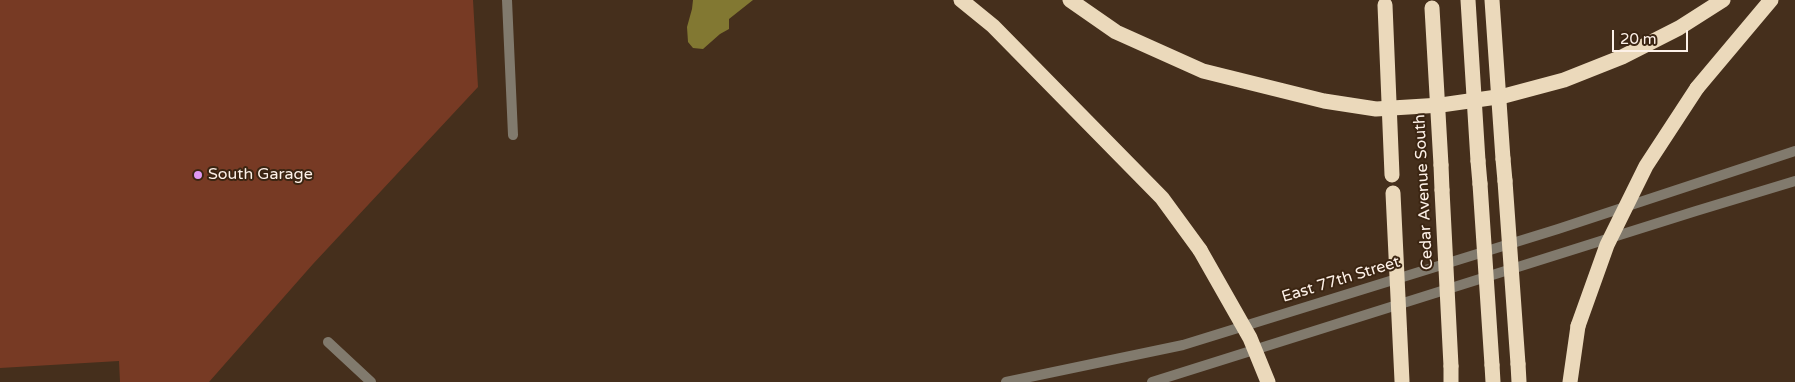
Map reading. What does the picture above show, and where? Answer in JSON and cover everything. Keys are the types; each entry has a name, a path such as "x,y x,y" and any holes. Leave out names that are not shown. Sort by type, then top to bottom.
{"highway":[{"path":"961,0 993,26 1162,198 1200,250 1250,338 1268,382"},
{"path":"973,0 993,26"},
{"path":"1070,0 1116,32 1203,71 1324,101 1376,108 1441,105 1504,96 1564,80 1622,57 1679,28 1723,0"},
{"path":"1468,0 1493,382"},
{"path":"1492,0 1519,382"},
{"path":"1570,382 1578,326 1607,245 1646,166 1697,88 1771,0"},
{"name":"Cedar Avenue South","path":"1385,2 1402,381"},
{"name":"Cedar Avenue South","path":"1432,4 1451,382"}],"street":[{"path":"507,0 514,135"},
{"name":"East 77th Street","path":"1006,382 1184,346 1558,229 1795,151"},
{"path":"1152,382 1696,211 1795,182"},
{"path":"328,342 371,382"}],"shaded area":[{"path":"693,0 753,0 729,19 729,29 720,34 703,49 693,48 688,42 687,27"}],"building":[{"name":"South Garage","path":"0,0 473,0 478,87 313,264 209,382 120,382 119,361 0,368"}],"place":[{"name":"South Garage","path":"198,175"}]}
